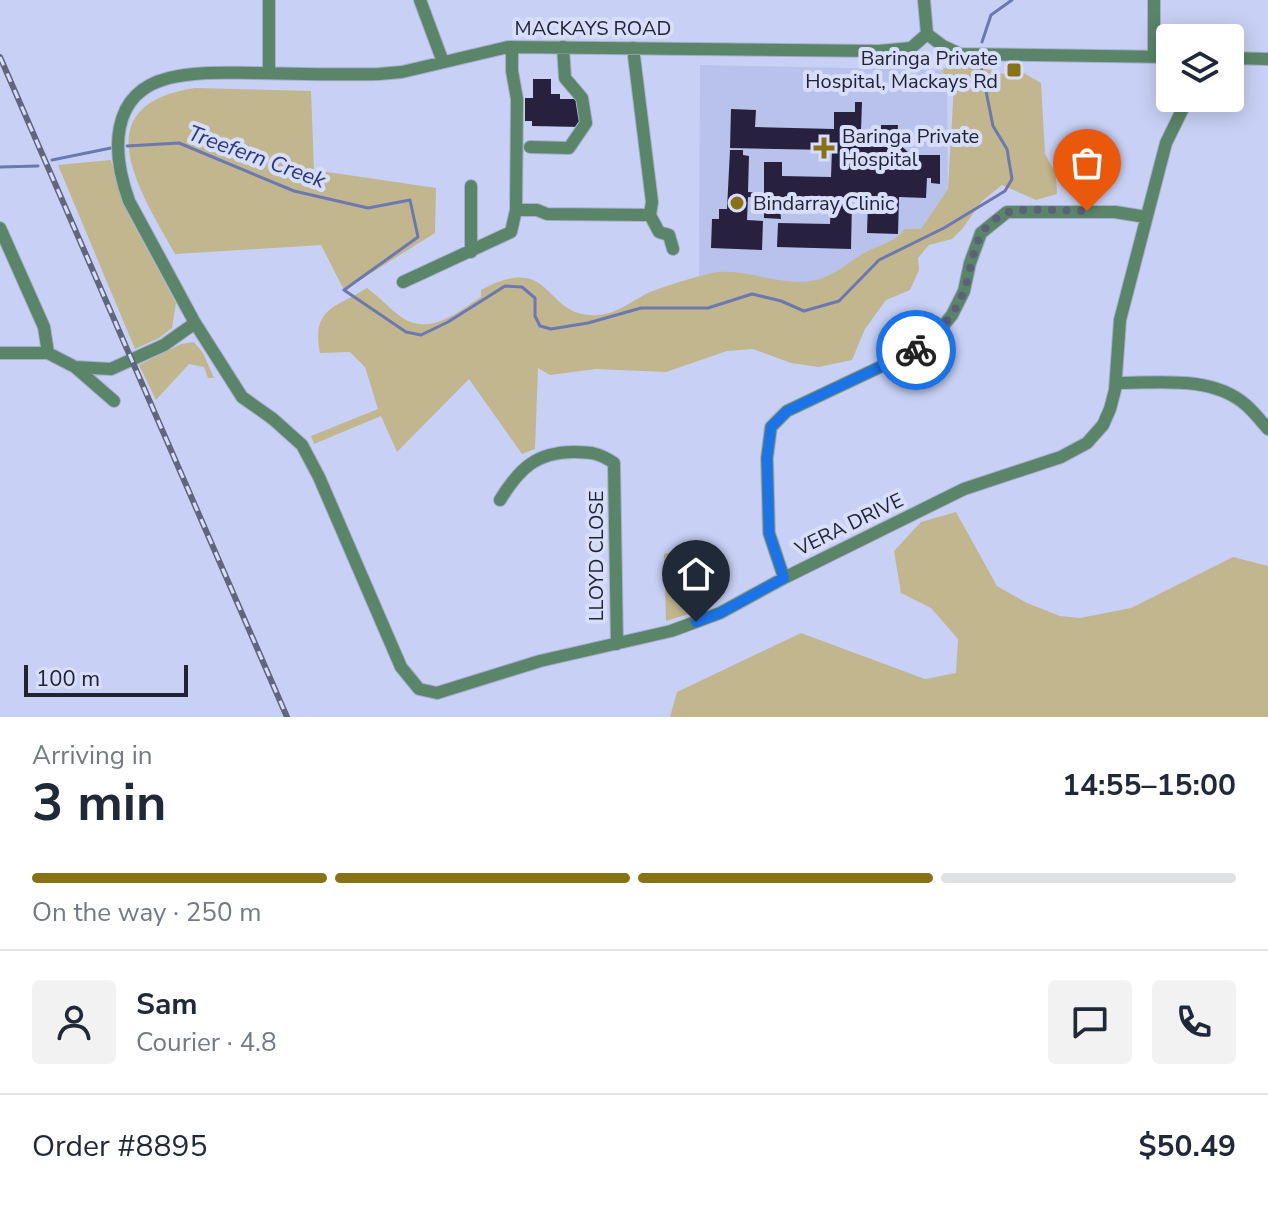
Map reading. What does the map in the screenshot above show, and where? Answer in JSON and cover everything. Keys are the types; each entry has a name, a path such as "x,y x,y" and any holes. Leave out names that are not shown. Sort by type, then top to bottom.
{"street":[{"path":"269,0 269,73"},
{"path":"420,0 443,62"},
{"path":"924,0 927,34 960,54 1154,57 1154,0"},
{"name":"MACKAYS ROAD","path":"195,323 129,201 118,163 117,144 126,109 136,96 152,84 191,74 402,72 512,47 879,51 911,48 927,34"},
{"path":"403,282 511,232 516,210 517,88 512,71 512,47"},
{"path":"530,147 569,148 586,123 582,98 565,78 563,47"},
{"path":"633,48 652,202 650,215 659,232 669,235 673,249"},
{"path":"1244,58 1268,59"},
{"name":"VERA DRIVE","path":"195,323 242,397 302,445 324,487 401,667 419,689 437,693 540,661 671,631 720,613 964,489 1061,457 1087,443 1103,425 1110,409 1116,383 1120,320 1166,143 1181,112"},
{"path":"471,186 471,252"},
{"path":"516,210 537,210 547,214 650,215"},
{"path":"784,578 769,533 767,458 771,427 787,411 916,350 935,336 952,315 964,291 981,233 1007,212 1101,211 1146,217"},
{"path":"0,228 44,327 48,353"},
{"path":"75,367 111,369 164,345 195,323"},
{"path":"0,353 48,353 75,367 114,401"},
{"path":"1116,383 1184,383 1215,388 1244,403 1268,429"},
{"name":"LLOYD CLOSE","path":"500,500 533,460 552,452 597,452 614,463 617,491 617,644"}],"shaded area":[{"name":"Baringa Private Hospital","path":"700,65 947,70 948,226 845,289 699,286"},
{"path":"951,65 1004,74 1024,73 1041,83 1045,154 1056,174 1057,194 1036,200 1002,185 982,201 952,239 929,245 918,258 919,270 910,290 886,300 865,329 852,360 819,367 791,363 753,349 727,351 666,372 596,369 550,375 538,368 535,449 522,454 469,379 397,452 381,416 314,444 311,436 378,409 365,367 350,352 320,353 318,338 319,326 328,311 367,288 401,317 416,324 436,323 481,297 481,290 505,280 523,278 536,281 566,307 580,313 598,315 618,310 663,287 718,272 792,282 816,280 891,241 905,229 921,229 948,189 954,85 944,79 943,69"},
{"path":"195,88 311,91 314,170 436,188 435,233 344,290 321,245 175,254 136,178 130,154 130,131 139,112 160,97"},
{"path":"111,160 126,210 176,303 172,328 135,349 58,165"},
{"path":"194,342 203,353 214,378 208,378 204,367 189,364 156,400 139,365 181,344"},
{"path":"956,512 997,586 1027,603 1060,616 1080,618 1131,608 1233,557 1268,566 1268,717 670,717 677,692 801,633 925,679 956,673 958,639 931,608 901,593 894,551 921,522"},
{"path":"695,546 695,612 666,621 664,554"}],"building":[{"path":"533,79 551,79 551,94 560,94 560,99 580,99 580,127 532,126 532,121 525,121 525,98 533,98"},
{"path":"855,102 862,102 861,130 881,131 881,125 898,125 897,142 911,155 940,155 940,184 931,183 931,178 927,178 926,198 899,197 898,234 867,233 868,201 852,200 851,249 777,247 778,223 830,224 831,198 779,197 781,219 764,218 764,198 748,197 747,220 763,221 762,250 711,248 712,219 719,219 719,209 727,209 730,150 743,150 743,155 749,156 748,192 764,193 764,162 782,162 782,176 831,177 832,150 730,148 731,109 756,110 755,127 834,129 834,112 855,112"}],"waterway":[{"name":"Treefern Creek","path":"982,42 991,15 1012,0"},
{"name":"Treefern Creek","path":"127,146 179,143 294,191 368,208 410,200 418,237 344,290 406,332 421,335 505,286 522,287 535,298 535,316 540,326 551,329 588,323 641,308 708,308 752,294 804,311 839,301 879,260 944,228 1005,191 1012,179 1007,149 993,126 981,66"},
{"name":"Treefern Creek","path":"52,160 111,148"},
{"name":"Treefern Creek","path":"0,167 38,166"}],"railway":[{"path":"0,57 287,717"}],"way so far":[{"path":"916,350 935,336 952,315 964,291 981,233 1007,212 1087,211"}],"place":[{"name":"Baringa Private Hospital, Mackays Rd","path":"1014,70"},
{"name":"Baringa Private Hospital","path":"824,148"},
{"name":"Bindarray Clinic","path":"737,203"}],"route":[{"path":"696,622 720,613 784,578 769,533 767,458 771,427 787,411 916,350"}]}
